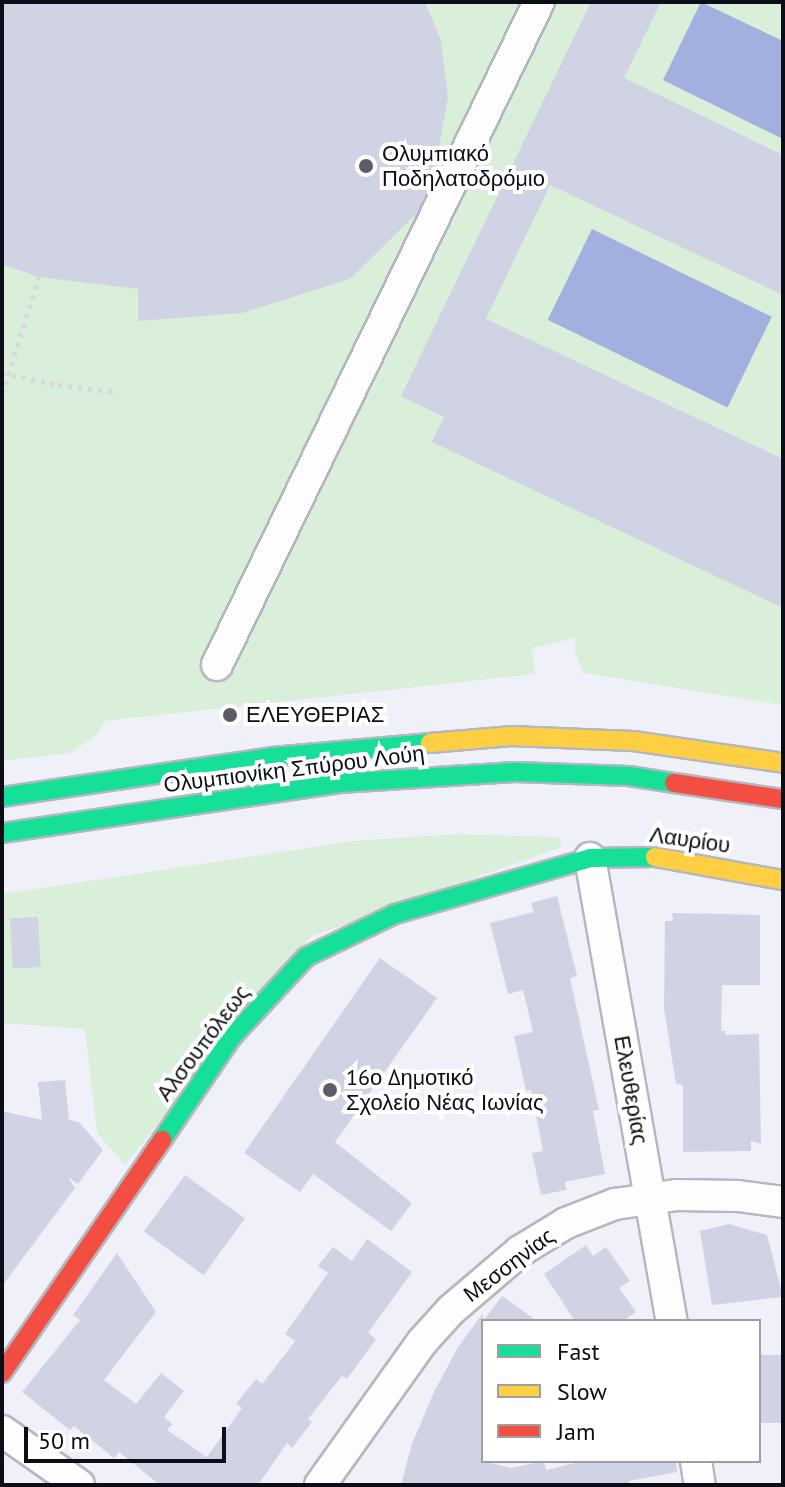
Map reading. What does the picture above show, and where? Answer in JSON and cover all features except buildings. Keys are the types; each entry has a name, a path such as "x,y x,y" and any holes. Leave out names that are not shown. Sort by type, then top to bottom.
{"main road":[{"name":"Ολυμπιονίκη Σπύρου Λούη","path":"2,797 287,755 511,736 648,742 783,763"},
{"name":"Ολυμπιονίκη Σπύρου Λούη","path":"2,833 340,783 501,772 629,776 783,799"},
{"name":"Λαυρίου","path":"590,858 655,857 783,880"},
{"name":"Αλσουπόλεως","path":"2,1373 231,1038 306,957 395,914 590,858"}],"street":[{"path":"217,665 539,2"},
{"name":"Ελευθερίας","path":"590,858 672,1319"},
{"name":"Μεσσηνίας","path":"320,1485 422,1342 489,1274 566,1223 615,1204 650,1198 738,1196 783,1202"},
{"path":"2,1431 79,1485"},
{"path":"349,1442 350,1485"},
{"path":"696,1463 700,1485"}],"path":[{"path":"2,394 11,374 39,277"},
{"path":"2,373 119,392"}],"green space":[{"path":"2,2 783,2 783,705 583,673 575,652 576,638 532,648 535,674 105,721 96,736 70,753 2,761"},
{"path":"456,834 558,837 562,847 310,937 125,1165 97,1133 85,1029 2,1023 2,894 353,841"}],"water":[{"path":"701,2 783,41 783,139 663,80"},
{"path":"592,229 772,317 727,407 548,320"}],"traffic: fast":[{"path":"2,797 272,757 430,743"},
{"path":"2,833 340,783 515,772 629,776 674,783"},
{"path":"162,1140 231,1038 306,957 395,914 590,858 655,857"}],"traffic: slow":[{"path":"430,743 511,736 633,741 783,763"},
{"path":"655,857 783,880"}],"traffic: jam":[{"path":"674,783 783,799"},
{"path":"2,1373 162,1140"}],"place":[{"name":"Ολυμπιακό Ποδηλατοδρόμιο","path":"366,166"},
{"name":"ΕΛΕΥΘΕΡΙΑΣ","path":"230,715"},
{"name":"16ο Δημοτικό Σχολείο Νέας Ιωνίας","path":"330,1090"}]}
